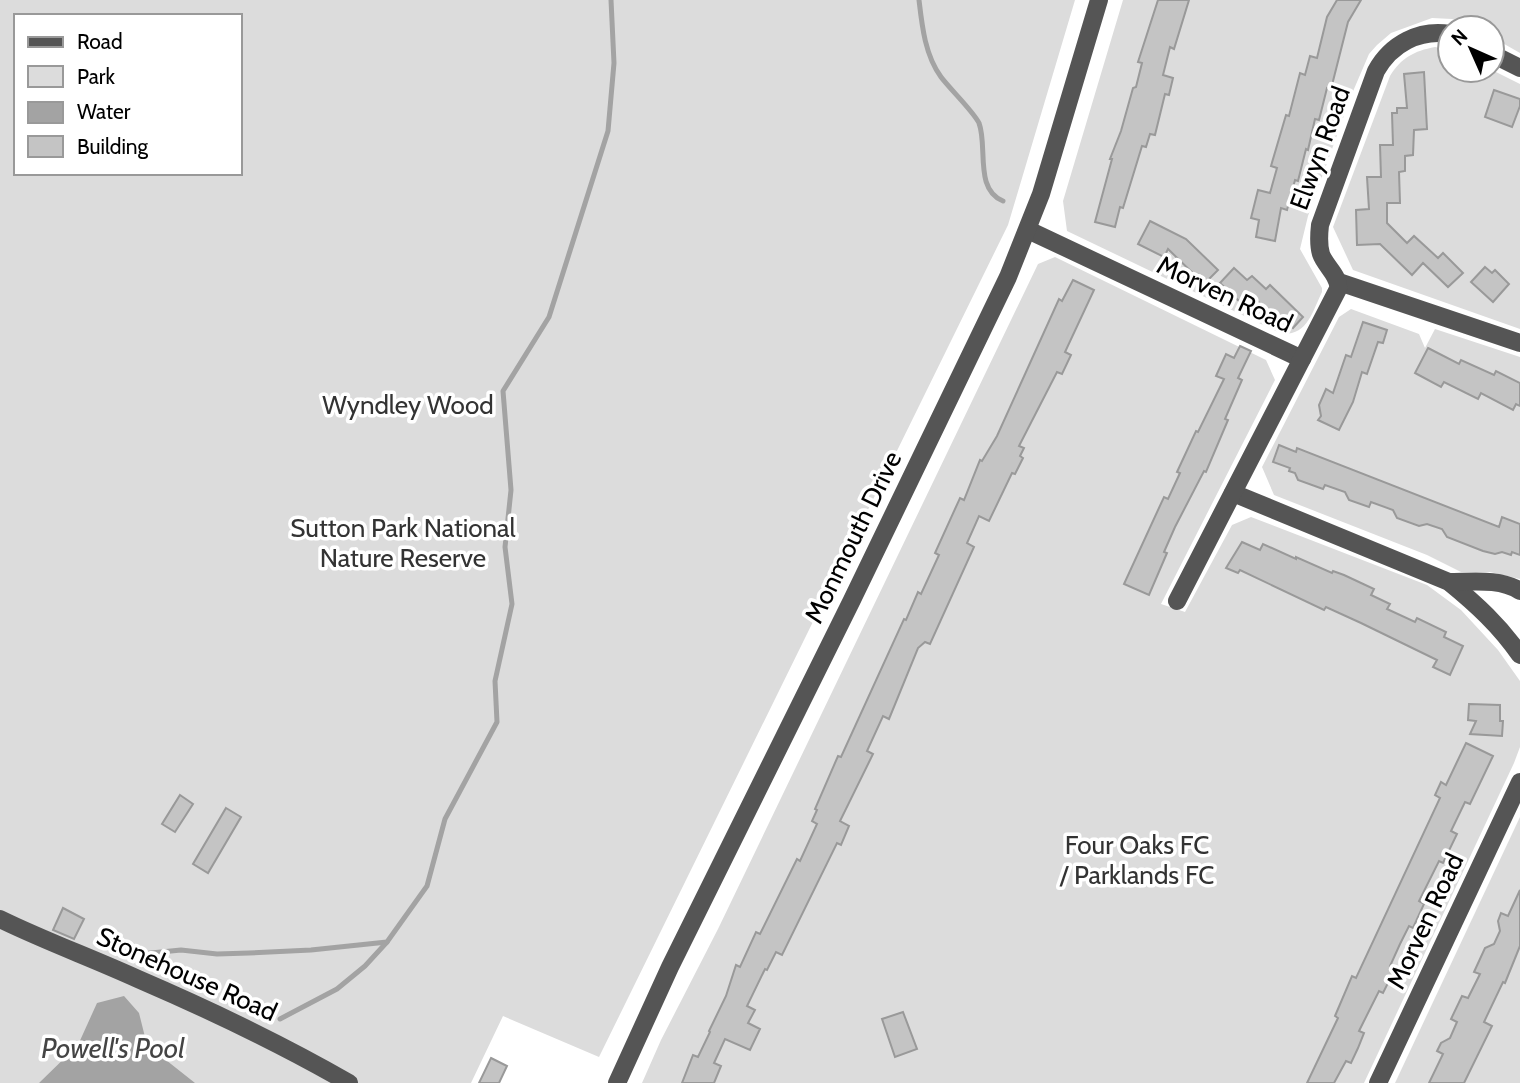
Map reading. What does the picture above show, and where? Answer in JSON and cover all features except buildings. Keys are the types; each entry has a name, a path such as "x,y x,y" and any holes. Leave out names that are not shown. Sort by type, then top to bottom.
{"street":[{"name":"Monmouth Drive","path":"617,1083 670,967 970,358 1028,230 1099,0"},
{"name":"Elwyn Road","path":"1339,282 1321,254 1320,225 1376,71 1390,51 1406,40 1436,33"},
{"name":"Morven Road","path":"1028,230 1302,359 1177,601"},
{"path":"1302,359 1333,301 1339,282 1520,343"},
{"path":"1233,493 1449,582 1499,626 1520,655"},
{"path":"1449,582 1491,582 1520,591"},
{"name":"Morven Road","path":"1378,1083 1520,782"},
{"name":"Stonehouse Road","path":"0,919 36,937 140,979 283,1045 349,1083"}],"green space":[{"name":"Sutton Park National Nature Reserve","path":"0,0 1075,0 1008,225 599,1057 503,1016 471,1083 0,1083"},
{"path":"1123,0 1520,0 1520,53 1506,45 1506,14 1436,14 1436,18 1391,33 1369,54 1308,216 1300,249 1322,292 1308,321 1298,331 1282,334 1067,231 1063,201"},
{"path":"1436,47 1436,84 1506,84 1506,77 1520,84 1520,329 1353,270 1333,227 1390,76 1399,64 1421,51"},
{"name":"Four Oaks FC / Parklands FC","path":"1055,257 1266,360 1275,380 1161,604 1185,612 1232,525 1251,517 1427,585 1461,610 1498,650 1520,681 1520,747 1514,763 1364,1083 642,1083 1038,264"},
{"path":"1351,309 1419,334 1425,348 1435,329 1520,357 1520,579 1490,572 1461,572 1427,555 1274,495 1262,467 1339,317"},
{"path":"1520,817 1520,1083 1395,1083"}],"water":[{"name":"Powell's Pool","path":"124,996 139,1013 147,1045 195,1083 39,1083 78,1045 97,1003"}],"waterway":[{"path":"141,954 181,950 217,954 311,950 387,942 427,886 445,819 497,722 495,681 512,604 505,547 511,490 503,391 549,317 608,131 614,63 611,0"},
{"path":"919,0 931,59 941,77 979,123 988,187 1003,201"},
{"path":"280,1019 337,989 365,966 387,942"}],"park label":[{"name":"Wyndley Wood","path":"408,405"}]}
